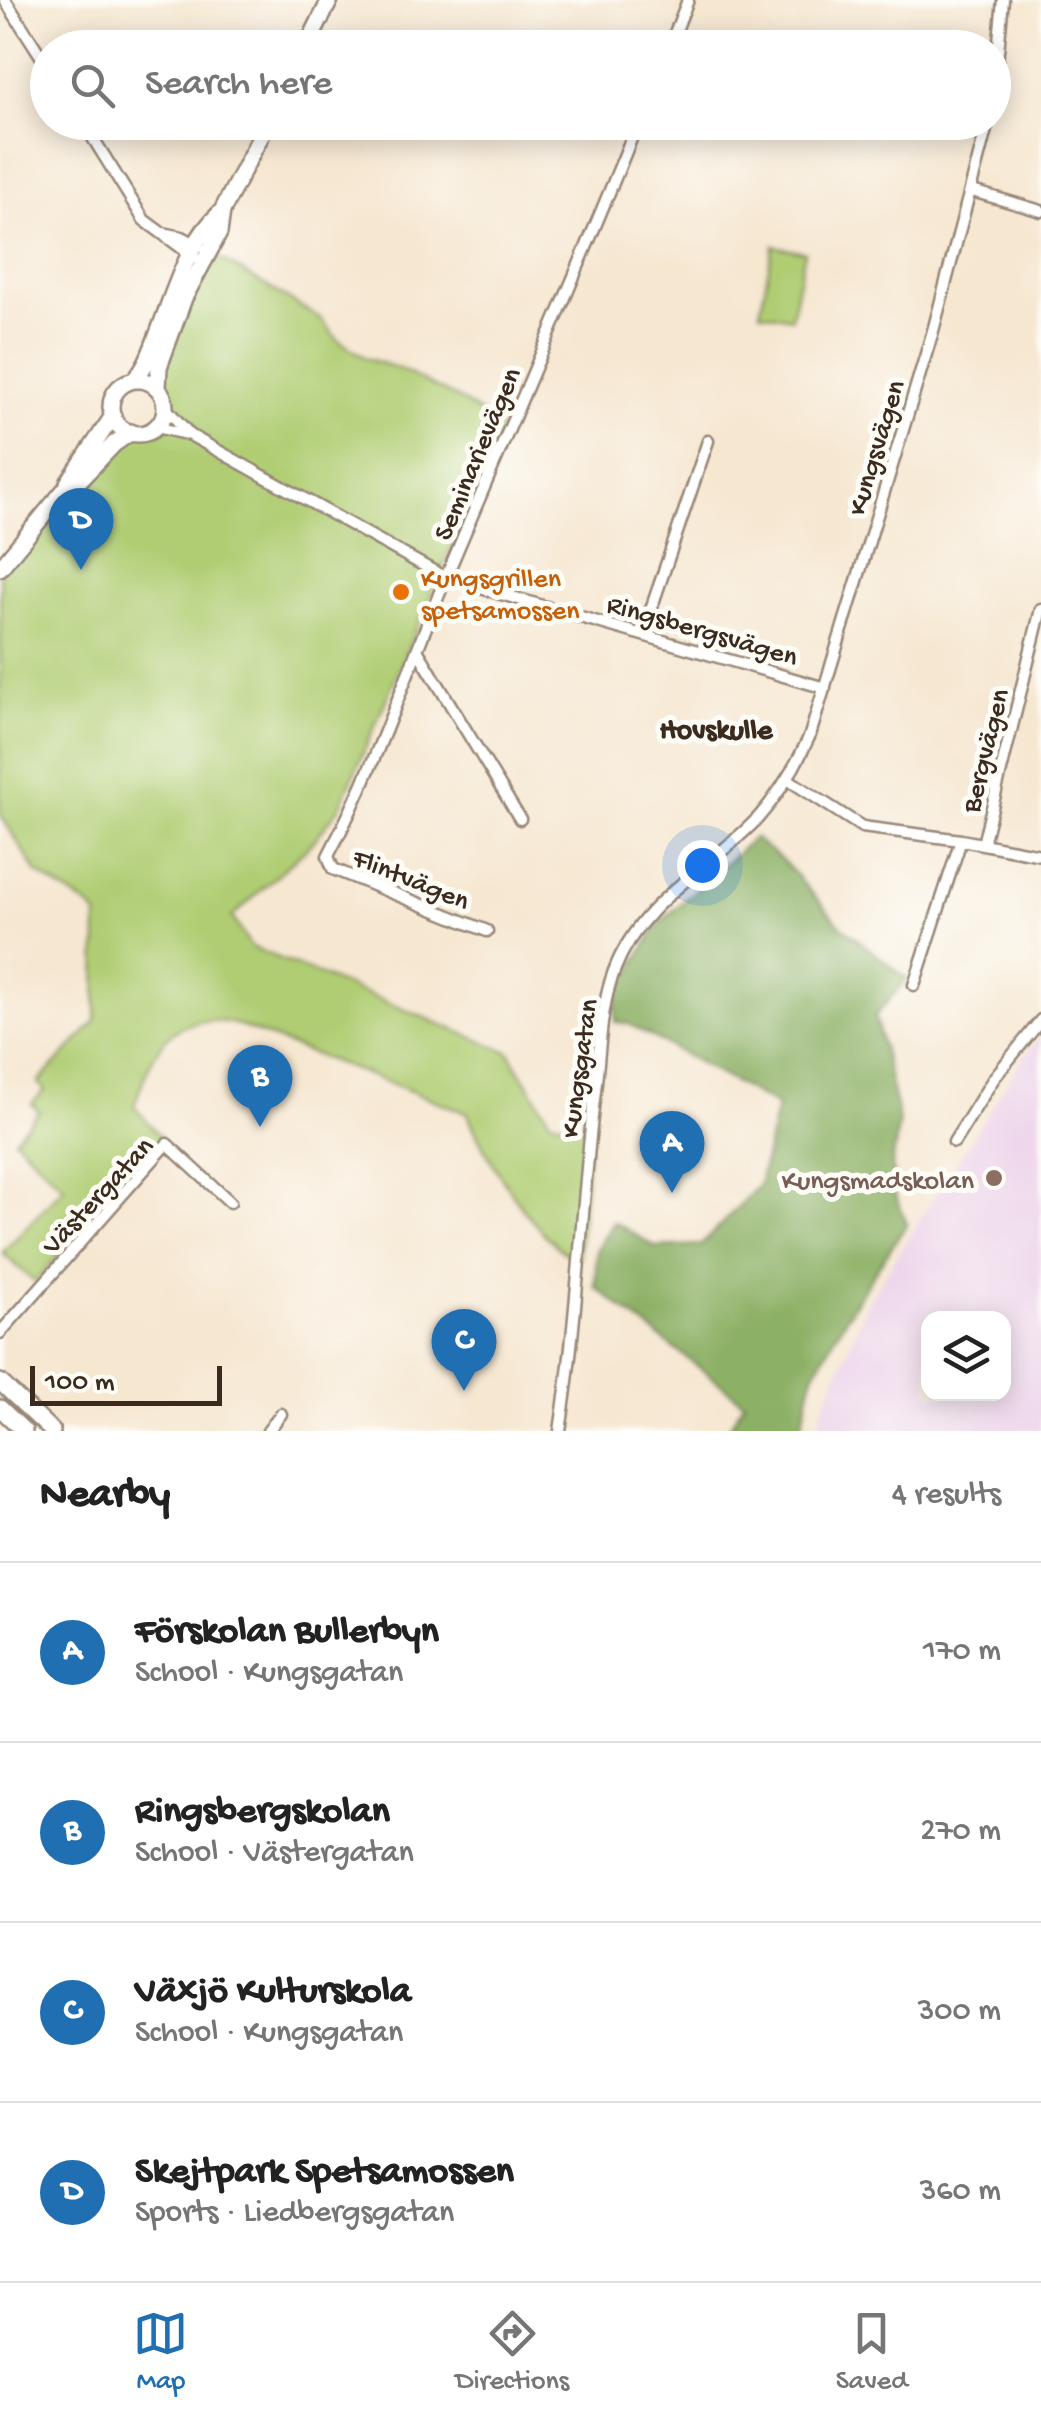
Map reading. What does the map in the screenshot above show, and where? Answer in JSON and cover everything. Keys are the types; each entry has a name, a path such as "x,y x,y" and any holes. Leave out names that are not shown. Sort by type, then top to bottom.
{"street":[{"path":"5,0 30,39"},
{"path":"315,30 330,0"},
{"path":"676,30 688,0"},
{"path":"1000,30 1003,0"},
{"path":"95,140 144,220 162,233 182,237 199,254"},
{"path":"134,380 147,362 199,254 219,233 222,211 259,140"},
{"name":"Seminarievägen","path":"328,856 354,808 446,578 631,140"},
{"name":"Kungsvägen","path":"789,780 810,735 972,192 984,140"},
{"path":"972,192 1041,211"},
{"path":"158,388 134,380 115,393 113,416 121,427 131,432 147,432 156,427 165,407 158,388 159,367 199,254"},
{"name":"Ringsbergsvägen","path":"165,407 190,435"},
{"path":"0,568 67,487 69,477 113,416"},
{"name":"Ringsbergsvägen","path":"156,427 190,435 446,578 824,688"},
{"path":"67,487 131,432"},
{"path":"643,633 708,441"},
{"name":"Bergvägen","path":"983,844 1041,609"},
{"path":"419,653 520,819"},
{"path":"789,780 862,828 1041,855"},
{"name":"Kungsgatan","path":"560,1431 578,1298 590,1129 605,1010 614,971 639,926 667,893 757,819 789,780"},
{"name":"Bergvägen","path":"914,985 961,840"},
{"name":"Flintvägen","path":"328,856 338,871 486,931"},
{"path":"954,1142 994,1078 1041,1020"},
{"name":"Västergatan","path":"0,1332 167,1144 230,1202"},
{"path":"0,1382 52,1431"},
{"path":"0,1408 24,1431"},
{"path":"268,1431 280,1414"}],"shaded area":[{"name":"Kungsmadskolan","path":"1041,1035 1041,1431 832,1431 818,1420 868,1301"}],"green space":[{"path":"773,246 805,252 791,318 760,312"},
{"path":"209,252 320,318 338,340 366,358 397,368 461,400 502,429 340,807 313,842 232,917 251,947 509,1052 550,1120 590,1129 578,1259 563,1251 530,1218 498,1173 468,1113 235,1024 212,1021 194,1022 179,1029 156,1052 134,1106 162,1139 35,1282 2,1253 64,1187 14,1139 39,1111 32,1104 45,1090 38,1083 96,1021 97,915 37,873 0,814 0,568 43,513 131,432 149,430 161,420 164,405 158,388"},
{"path":"754,838 783,861 841,926 907,979 875,1016 899,1120 892,1166 895,1195 907,1224 816,1371 798,1431 727,1431 744,1402 595,1287 597,1248 614,1222 656,1247 701,1245 759,1185 777,1106 629,1024 615,1022 617,993 659,923"}],"place":[{"name":"Skejtpark Spetsamossen","path":"81,570"},
{"name":"Kungsgrillen spetsamossen","path":"401,592"},
{"name":"Ringsbergskolan","path":"260,1127"},
{"name":"Kungsmadskolan","path":"994,1178"},
{"name":"Förskolan Bullerbyn","path":"672,1193"},
{"name":"Växjö Kulturskola","path":"464,1391"}],"district":[{"name":"Hovskulle","path":"716,728"}]}
